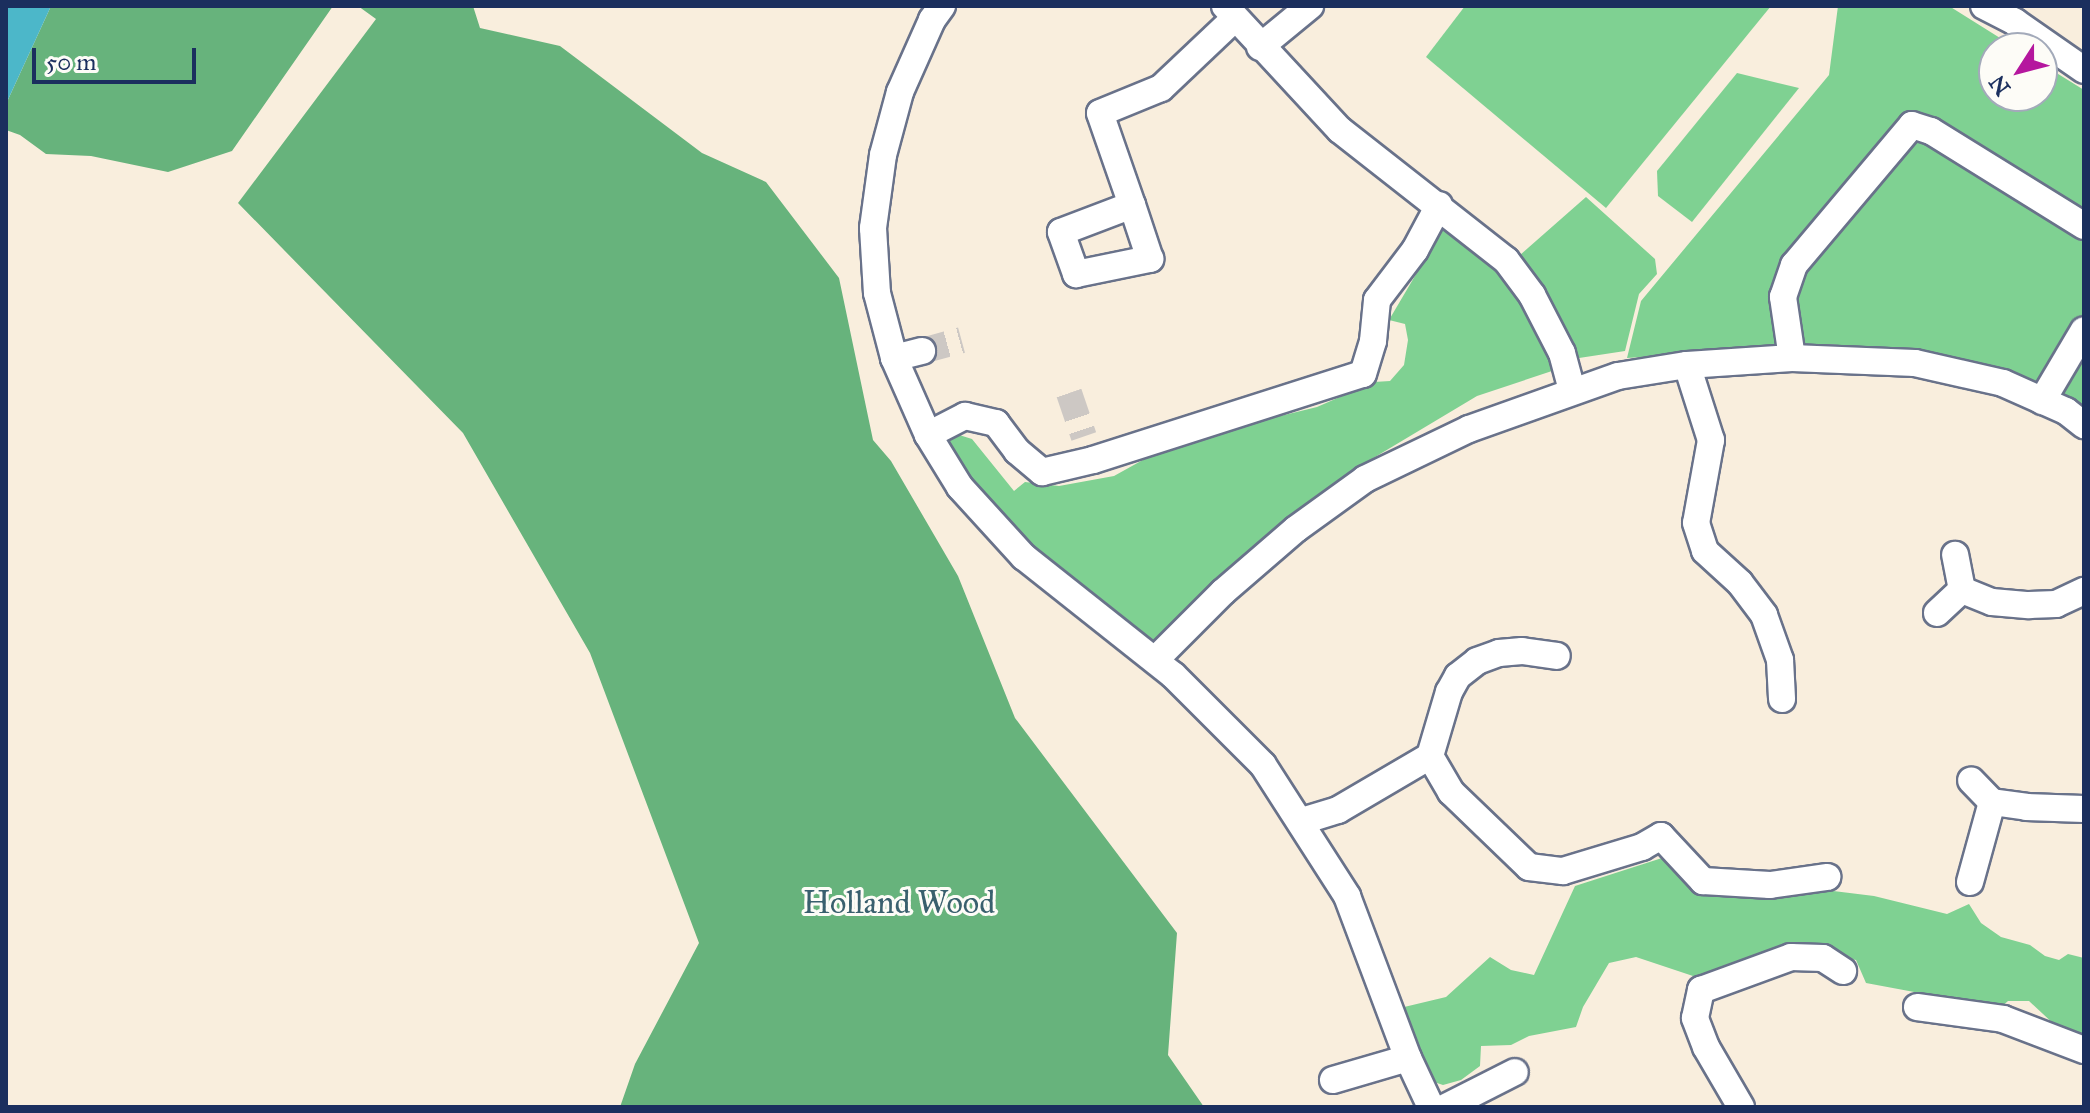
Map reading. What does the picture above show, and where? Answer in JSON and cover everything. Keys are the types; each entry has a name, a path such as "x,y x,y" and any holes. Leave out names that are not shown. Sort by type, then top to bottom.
{"street":[{"path":"942,6 932,20 900,92 883,155 873,228 877,293 894,358 928,435 960,487 1024,557 1155,660 1207,707 1263,765 1302,821 1347,896 1408,1058 1431,1107"},
{"path":"1260,47 1310,6"},
{"path":"1984,6 2015,22 2084,70"},
{"path":"1132,205 1100,113 1161,88 1230,12 1340,130 1498,252 1521,279 1562,353 1572,391"},
{"path":"1792,358 1783,297 1794,265 1912,125 1931,131 2084,226"},
{"path":"928,435 965,416 996,423 1017,451 1042,472 1089,448 1363,374 1373,341 1377,300 1415,250 1439,205"},
{"path":"2042,401 2084,330"},
{"path":"894,358 922,351"},
{"path":"1155,660 1244,574 1296,529 1365,479 1469,429 1618,376 1687,365 1792,358 1915,363 2003,383 2084,425"},
{"path":"1687,365 1711,440 1696,523 1705,551 1740,583 1764,615 1780,660 1782,699"},
{"path":"1955,555 1962,590"},
{"path":"1962,590 1992,602 2029,605 2056,604 2084,591"},
{"path":"1937,613 1962,590"},
{"path":"1302,821 1338,810 1430,756 1449,692 1458,676 1477,661 1499,653 1522,651 1557,656"},
{"path":"1430,756 1451,792 1529,867 1563,871 1642,847 1661,836 1703,881 1770,885 1827,877"},
{"path":"1971,780 1992,802 2026,807 2084,809"},
{"path":"1970,882 1992,802"},
{"path":"1741,1107 1706,1047 1695,1018 1701,990 1791,957 1823,958 1843,971"},
{"path":"1917,1007 2003,1019 2084,1050"},
{"path":"1333,1080 1408,1058"},
{"path":"1446,1107 1515,1072"}],"green space":[{"path":"51,6 333,6 232,151 168,172 91,156 46,154 20,135 6,130 6,104"},
{"name":"Holland Wood","path":"358,6 473,6 480,28 560,46 702,153 766,182 839,278 873,440 891,461 958,576 1015,718 1177,933 1168,1055 1204,1107 620,1107 635,1064 699,943 590,653 463,433 238,203 376,19"},
{"path":"1465,6 1771,6 1606,208 1426,57"},
{"path":"1838,6 1949,6 1990,32 1978,32 1978,112 2058,112 2058,74 2084,90 2084,409 2059,393 1958,360 1829,344 1627,358 1641,301 1829,75"},
{"path":"1737,73 1799,88 1692,222 1658,196 1657,171"},
{"path":"1586,197 1655,259 1657,274 1639,294 1625,351 1579,358 1554,307 1520,255"},
{"path":"1448,220 1504,273 1555,370 1477,396 1360,466 1173,630 1154,641 1131,633 1023,537 972,487 945,447 956,434 972,439 1014,491 1025,482 1059,486 1114,476 1204,426 1219,429 1260,421 1317,407 1374,382 1390,381 1404,365 1408,340 1405,324 1389,320"},
{"path":"1662,858 1704,894 1763,897 1809,888 1874,896 1947,914 1969,904 1981,923 2001,937 2030,945 2045,956 2059,960 2068,954 2084,958 2084,1039 2057,1027 2029,1001 2008,1001 2000,1008 1866,983 1856,960 1790,948 1758,955 1708,977 1693,976 1636,957 1609,963 1583,1007 1576,1027 1529,1036 1511,1045 1481,1046 1480,1066 1461,1080 1443,1085 1431,1081 1400,1008 1446,997 1490,957 1511,970 1534,975 1575,886"}],"water":[{"path":"6,6 51,6 6,104"}],"tunnel":[{"path":"922,351 962,340"},
{"path":"1069,393 1084,437"}]}
